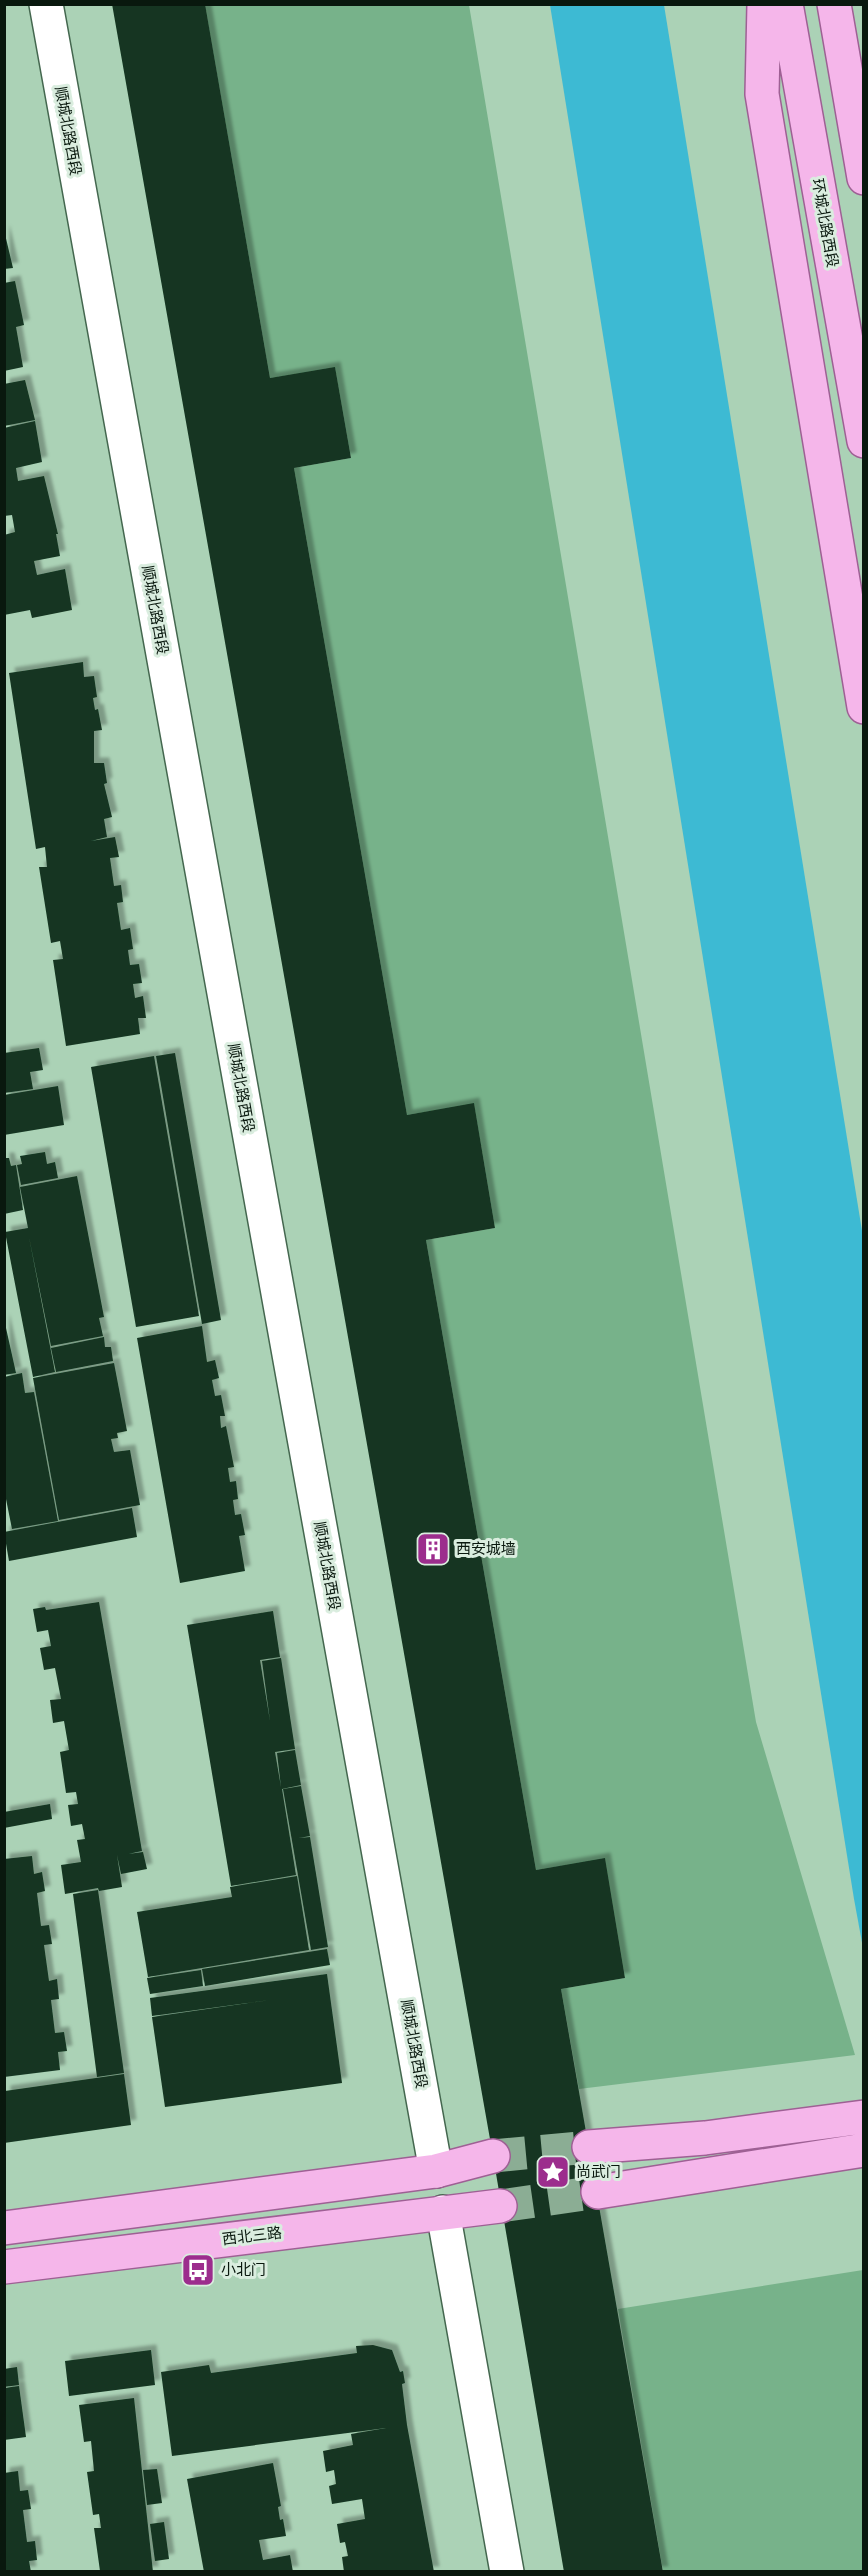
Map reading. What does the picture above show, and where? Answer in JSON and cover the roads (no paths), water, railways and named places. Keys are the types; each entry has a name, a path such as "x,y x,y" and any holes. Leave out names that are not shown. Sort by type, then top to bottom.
{"main road":[{"path":"764,4 762,94 864,707"},
{"name":"环城北路西段","path":"786,4 864,441"},
{"path":"834,4 864,178"},
{"path":"589,2147 705,2138 856,2118"},
{"path":"598,2192 858,2151"},
{"path":"4,2228 436,2171 493,2156"},
{"name":"西北三路","path":"4,2267 500,2206"}],"street":[{"name":"顺城北路西段","path":"46,4 436,2171"},
{"path":"746,4 762,94"},
{"path":"770,4 800,84"},
{"path":"443,2212 507,2571"}],"water":[{"path":"550,5 664,5 863,1237 863,1948 854,1899"}],"tunnel":[{"path":"493,2156 589,2147"},
{"path":"500,2206 598,2192"}],"place":[{"name":"西安城墙","path":"433,1549"},
{"name":"尚武门","path":"553,2172"},
{"name":"小北门","path":"198,2270"}]}
